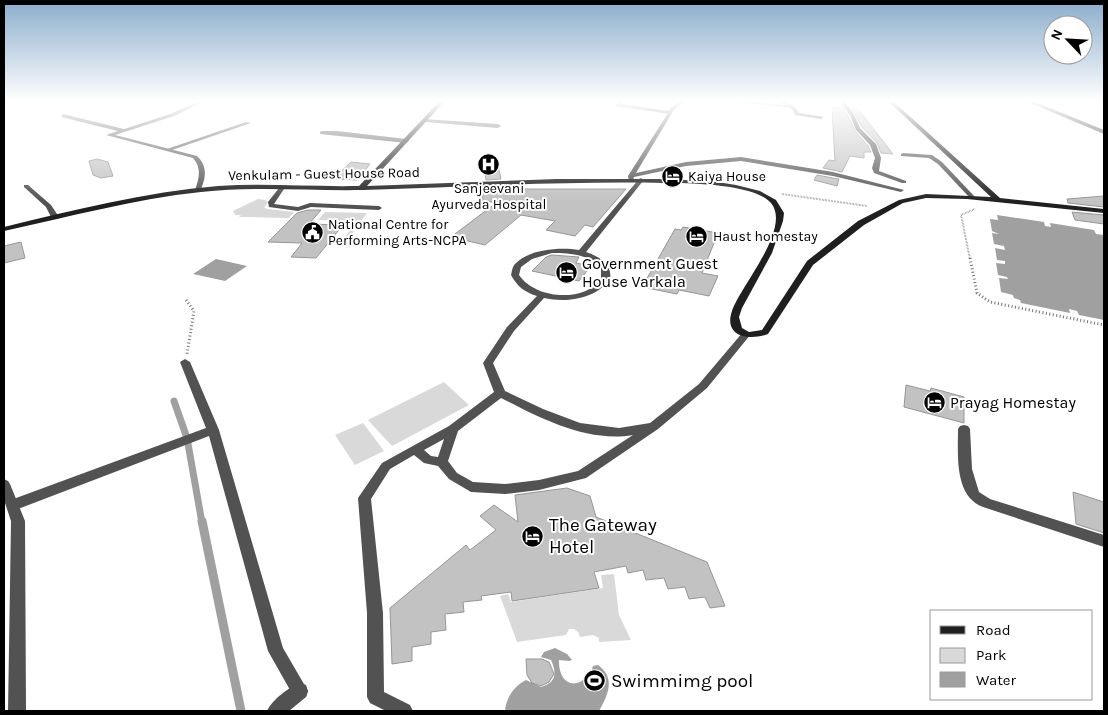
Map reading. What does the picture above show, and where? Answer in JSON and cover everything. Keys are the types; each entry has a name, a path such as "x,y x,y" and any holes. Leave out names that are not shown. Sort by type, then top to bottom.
{"main road":[{"path":"360,188 411,135"},
{"path":"927,135 997,199"},
{"name":"Venkulam - Guest House Road","path":"4,229 198,190 219,188 360,188 631,178 743,187 764,195 778,206 780,221 764,262 738,306 734,324 742,331"},
{"path":"742,331 757,335 765,332 810,263 861,223 901,202 926,196 972,197 1104,211"}],"street":[{"path":"111,135 170,149 195,157 200,162 202,175 198,190"},
{"path":"170,149 211,135"},
{"path":"347,135 406,141"},
{"path":"631,178 657,135"},
{"path":"864,135 873,144 878,158 875,168 876,172 904,182"},
{"path":"903,155 930,156 940,163 972,197"},
{"path":"631,178 686,164 741,159 833,174 901,190"},
{"path":"581,253 641,180"},
{"path":"26,186 49,206 55,218"},
{"path":"281,189 271,202 271,206 298,209 310,205 379,208"},
{"path":"552,251 581,253 593,257 606,270 607,277 603,284 594,290 582,295 567,297 542,295 523,288 516,281 514,273 518,265 532,256 552,251"},
{"path":"542,295 510,329 488,363 500,393 546,416 586,429 610,432 654,426"},
{"path":"415,449 428,460 442,462 453,476 471,487 505,489 539,485 582,474 654,426 703,386 742,331"},
{"path":"186,362 213,430 276,651 300,690 276,711"},
{"path":"404,711 376,697 375,613 364,498 386,466 453,429 500,393"},
{"path":"442,462 453,429"},
{"path":"964,429 967,474 972,493 976,498 1104,541"},
{"path":"13,504 213,430"},
{"path":"4,484 18,521 17,711"}],"path":[{"path":"779,194 886,209"},
{"path":"987,198 986,205 961,215 977,293 990,302 1104,325"},
{"path":"186,300 194,311 186,362"}],"green space":[{"path":"258,199 268,202 264,208 294,212 289,218 239,217 241,215 235,215 233,211"},
{"path":"325,212 367,213 344,245 339,245 357,221 318,220"},
{"path":"444,382 469,405 392,446 368,420"},
{"path":"363,423 384,451 355,465 335,435"},
{"path":"614,574 619,615 631,640 599,642 599,638 593,635 580,637 574,629 569,629 566,635 517,642 500,596 508,594 511,602 603,588 601,575"}],"water":[{"path":"997,215 1044,222 1045,226 1051,227 1050,223 1094,230 1096,234 1104,235 1104,320 1079,315 1077,311 1069,309 1070,313 1021,303 1013,295 1001,292 999,278 1008,279 998,275 996,263 1005,264 1005,261 997,260 995,248 1005,250 1004,246 994,244 992,233 999,234 992,231 990,219 998,220"},
{"path":"216,259 247,266 225,281 193,274"},
{"name":"Swimmimg pool","path":"555,648 567,654 572,660 559,660 561,673 567,682 577,683 582,681 590,674 593,666 598,665 604,670 609,681 609,687 599,711 505,711 509,697 514,689 526,680 541,687 550,683 554,677 551,660 541,657 544,652"}],"building":[{"path":"834,135 859,135 871,152 864,152 864,158 850,156 842,172 823,168 829,160 835,161"},
{"path":"870,135 879,135 893,154 881,153 877,143"},
{"path":"97,159 108,162 113,176 101,178 93,175 89,161"},
{"path":"483,161 497,161 501,179 486,180"},
{"path":"351,162 370,164 357,180 333,179"},
{"path":"817,175 839,179 837,186 814,180"},
{"path":"503,187 503,189 626,189 593,227 585,225 575,236 546,230 555,221 521,215 485,245 451,237 496,203 482,200 484,188"},
{"path":"1104,196 1104,207 1068,203 1067,199"},
{"name":"National Centre for Performing Arts-NCPA","path":"308,210 321,210 309,224 343,225 316,258 291,257 302,243 268,242 297,213"},
{"path":"1072,212 1104,215 1104,224 1075,220"},
{"path":"683,227 718,233 702,273 718,276 709,296 679,290 677,294 642,287 675,229 681,230"},
{"path":"21,242 25,258 4,263 4,246"},
{"name":"Government Guest House Varkala","path":"552,255 579,257 576,263 591,266 579,281 532,271 546,257"},
{"name":"Prayag Homestay","path":"906,385 930,391 931,388 964,397 964,423 904,407"},
{"path":"567,488 590,496 596,517 707,562 725,606 710,608 705,597 689,599 685,587 668,589 664,578 646,580 643,570 628,573 626,566 594,572 599,588 512,601 511,592 481,596 482,600 463,602 464,612 445,614 446,630 431,632 431,644 412,647 412,661 392,664 390,608 466,545 470,550 496,530 480,516 494,505 518,522 515,495"},
{"path":"1073,492 1104,502 1104,533 1076,524"},
{"path":"526,659 542,659 549,662 554,674 549,682 541,686 532,683 527,675"}],"waterway":[{"path":"174,401 187,438 202,523"},
{"path":"202,521 241,711"}],"place":[{"name":"Sanjeevani Ayurveda Hospital","path":"489,165"},
{"name":"Kaiya House","path":"672,176"},
{"name":"National Centre for Performing Arts-NCPA","path":"312,232"},
{"name":"Haust homestay","path":"697,236"},
{"name":"Government Guest House Varkala","path":"566,272"},
{"name":"Prayag Homestay","path":"934,402"},
{"name":"The Gateway Hotel","path":"533,536"},
{"name":"Swimmimg pool","path":"595,681"}]}
